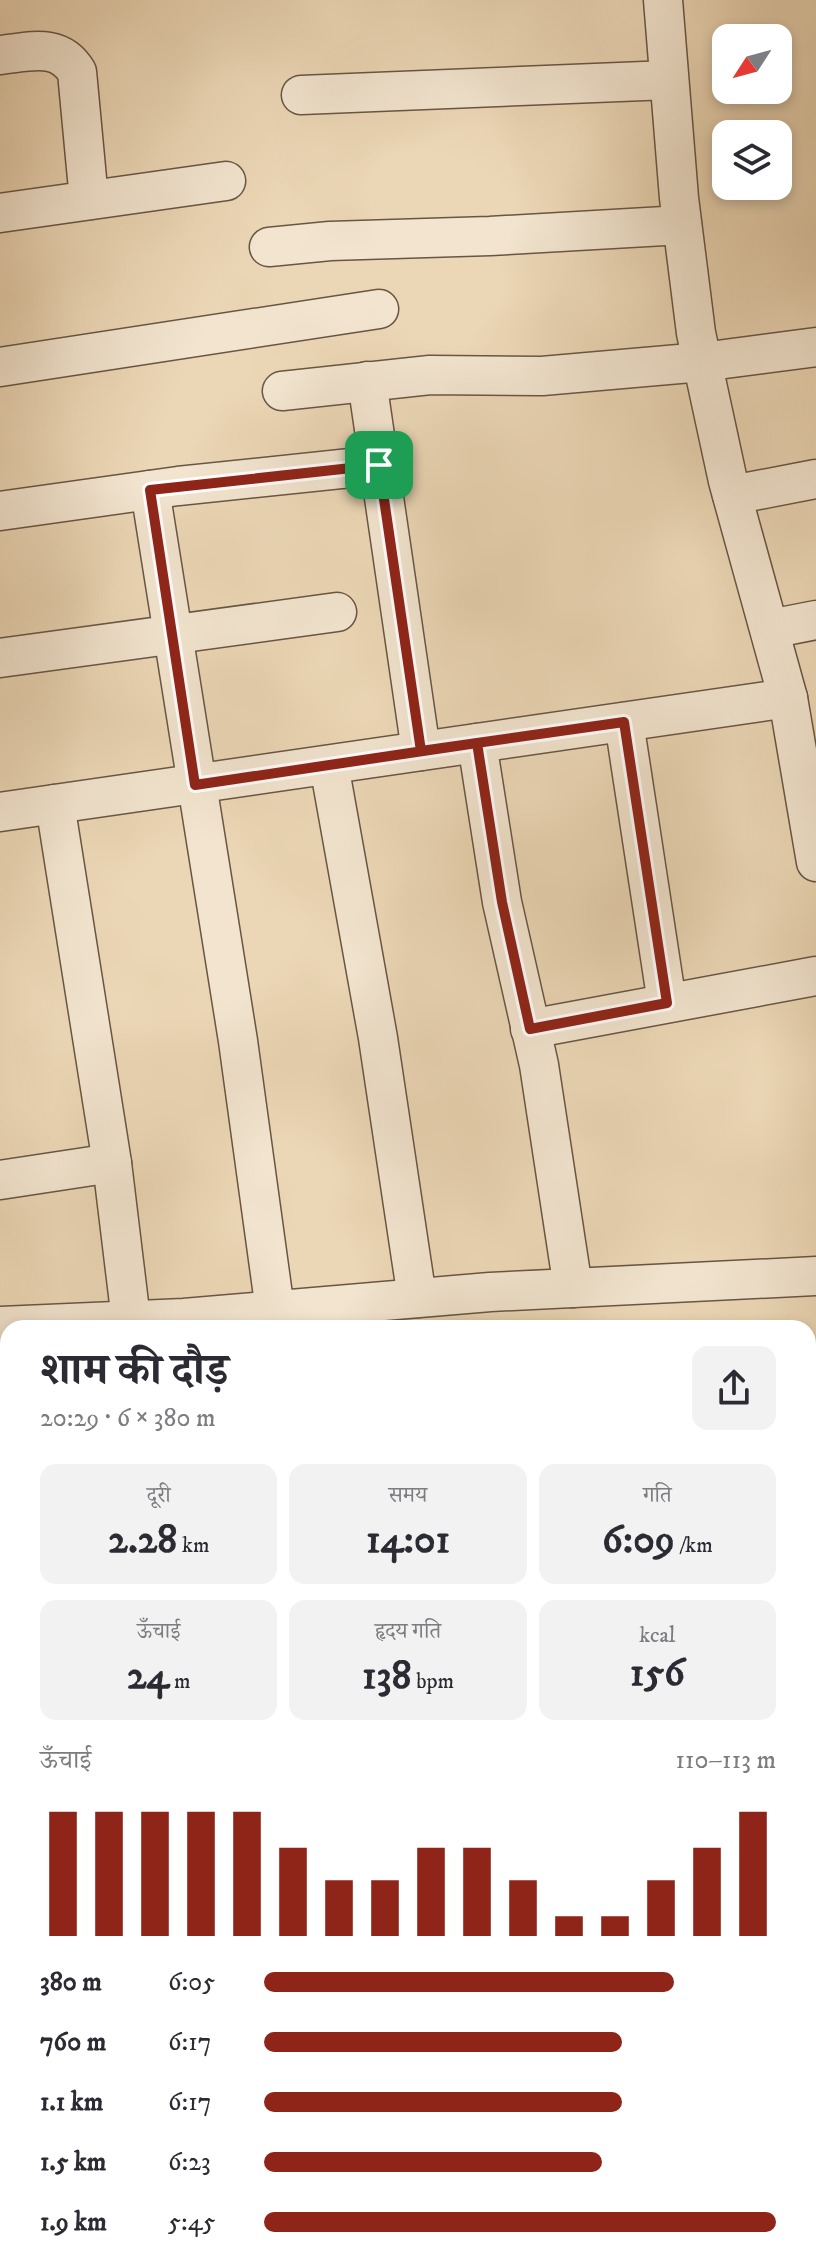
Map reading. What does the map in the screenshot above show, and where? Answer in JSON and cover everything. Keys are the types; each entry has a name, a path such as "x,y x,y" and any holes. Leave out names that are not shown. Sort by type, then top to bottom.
{"street":[{"path":"663,0 682,225 696,333 732,495 809,771 816,862"},
{"path":"0,55 55,52 69,58 77,72 89,200"},
{"path":"301,95 669,80"},
{"path":"0,213 226,181"},
{"path":"269,247 330,241 682,225"},
{"path":"0,367 379,309"},
{"path":"282,391 430,375 542,376 702,362 816,347"},
{"path":"367,381 421,751"},
{"path":"0,511 150,490 379,465"},
{"path":"732,495 816,479"},
{"path":"150,490 238,1041 275,1310"},
{"path":"0,658 337,612"},
{"path":"770,629 816,620"},
{"path":"0,812 788,698"},
{"path":"624,722 667,1003"},
{"path":"477,743 502,902 539,1065 573,1288"},
{"path":"329,765 378,1038 417,1298"},
{"path":"55,804 112,1163 131,1320"},
{"path":"530,1029 816,976"},
{"path":"0,1180 112,1163"},
{"path":"172,1320 417,1298 816,1276"}],"route":[{"path":"379,465 150,490 195,785 477,743 502,902 530,1029 667,1003 624,722 421,751 379,465"}]}
